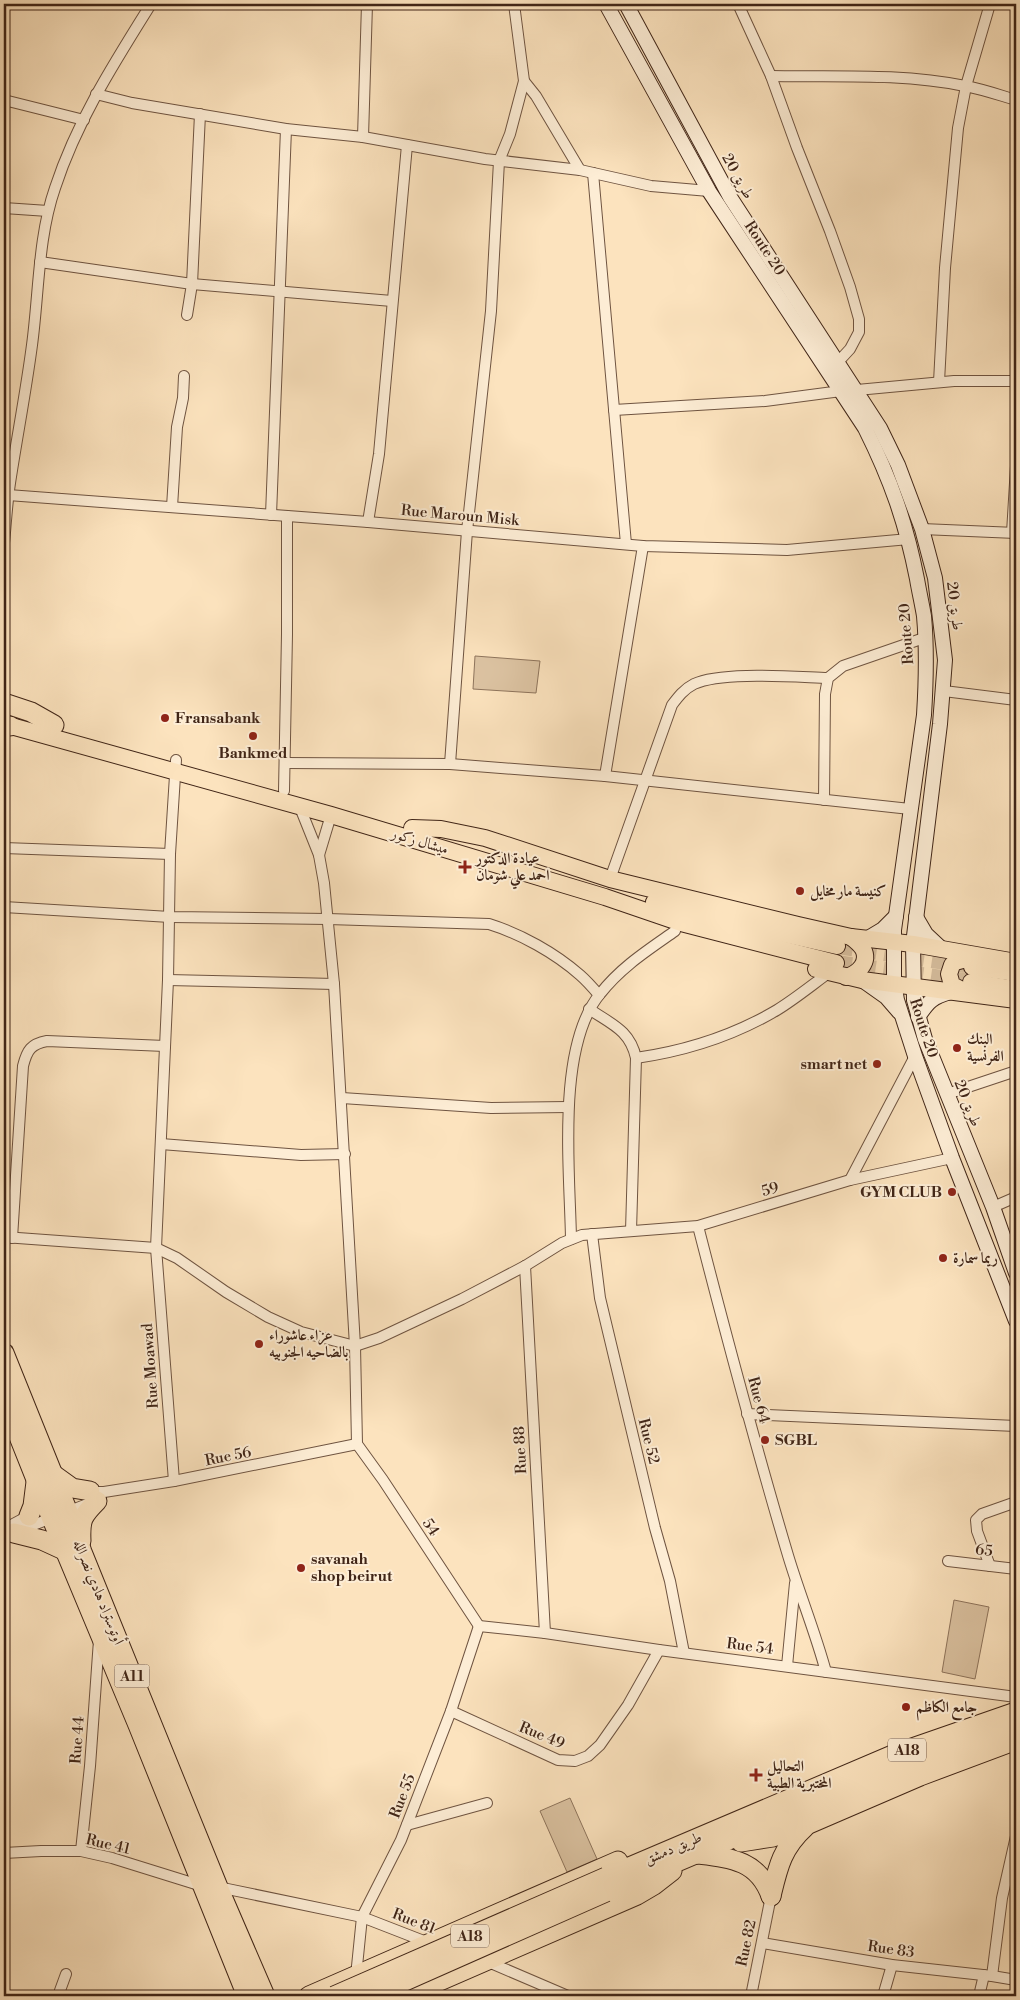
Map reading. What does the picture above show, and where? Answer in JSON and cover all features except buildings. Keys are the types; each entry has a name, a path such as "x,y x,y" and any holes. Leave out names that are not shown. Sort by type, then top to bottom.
{"highway":[{"path":"4,703 31,712 54,726"},
{"name":"أوتوستراد هادي نصرالله","path":"4,1353 45,1478 210,1887 247,1996"},
{"name":"أوتوستراد هادي نصرالله","path":"4,1399 45,1478"},
{"path":"7,1532 42,1540 74,1552 80,1524 97,1495 45,1478 29,1516"},
{"name":"أوتوستراد هادي نصرالله","path":"74,1552 100,1631 210,1887 265,1996"},
{"path":"720,1836 746,1808 802,1780 1016,1698"},
{"name":"طريق دمشق","path":"805,1800 896,1754 1016,1712"},
{"name":"طريق دمشق","path":"334,1996 686,1853 720,1836 805,1800 1016,1726"},
{"path":"720,1836 764,1838 806,1825 920,1776 1016,1740"},
{"path":"771,1896 780,1862 786,1849 792,1838 806,1825"},
{"path":"309,1996 630,1856 646,1851 728,1858 753,1868 764,1879 771,1896"},
{"path":"412,1995 485,1961 637,1896 654,1886 686,1853"},
{"name":"طريق دمشق","path":"371,1996 606,1884"}],"main road":[{"name":"Route 20","path":"606,4 709,191 865,428 884,467 899,506 909,539 924,616 926,689 894,929 894,983 897,1000 915,1056 952,1158 1016,1321"},
{"name":"طريق 20","path":"626,4 730,197 880,428 898,465 922,529 935,578 944,660 944,691 913,938 914,993 918,1017 993,1207 1016,1273"},
{"name":"ميشال زكور","path":"5,722 54,726 331,815 410,833 690,913 837,946"},
{"name":"ميشال زكور","path":"5,722 284,791 681,923 833,968"},
{"path":"410,833 441,829 485,838 610,879 851,936 868,938 894,929"},
{"path":"410,833 424,850 438,856 629,914 675,931 833,968 886,997 902,1015"},
{"path":"916,917 926,934 942,949 974,974 1016,1000"},
{"path":"868,938 883,929 894,929 942,949"},
{"path":"851,936 863,949 864,958 860,970 854,978"},
{"path":"918,1017 928,1002 939,995 951,992 974,974 1016,962"},
{"path":"974,974 1016,973"},
{"path":"974,974 1016,989"},
{"path":"854,978 894,983 914,993"},
{"path":"897,1000 905,994 951,992"}],"street":[{"path":"4,543 7,488 28,376 40,262 48,211 63,167 96,94 151,4"},
{"path":"363,137 367,4"},
{"path":"450,764 467,531 491,311 499,161 510,134 524,82 514,4"},
{"path":"738,4 771,76 845,271 859,319 860,329 857,338 838,362"},
{"path":"939,382 951,195 958,128 966,86 990,4"},
{"path":"771,76 877,77 924,80 966,86 1016,100"},
{"path":"524,82 536,96 580,170"},
{"path":"96,94 132,103 286,129 363,137 499,161 580,170 651,186 709,191"},
{"path":"4,100 84,120"},
{"path":"187,315 192,284 200,114"},
{"path":"271,515 286,129"},
{"path":"368,522 380,454 407,145"},
{"path":"593,173 626,544"},
{"path":"4,208 48,211"},
{"path":"40,262 192,284 280,293 392,301"},
{"path":"172,507 177,427 183,398 184,376"},
{"path":"857,390 939,382 1016,381"},
{"path":"614,410 765,401 841,391"},
{"path":"922,529 1014,533 1016,466"},
{"name":"Rue Maroun Misk","path":"7,488 172,507 643,546 787,550 909,539"},
{"path":"284,791 286,763 287,516"},
{"path":"605,776 643,546"},
{"path":"610,879 672,705 693,684 705,680 757,676 828,678 843,666 924,638"},
{"path":"824,800 825,694 828,678"},
{"path":"944,691 1016,700"},
{"path":"286,763 450,764 605,776 910,809"},
{"name":"Rue Moawad","path":"174,1481 156,1248 175,765"},
{"path":"299,805 319,855 328,919 334,984 355,1346 357,1444"},
{"path":"319,855 331,815"},
{"path":"4,848 170,854"},
{"path":"4,908 170,917 489,924 510,931 552,955 580,975 599,995"},
{"path":"571,1239 568,1107 576,1044 589,1009 599,995 629,963 675,931"},
{"path":"636,1058 681,1050 747,1026 777,1010 833,968"},
{"path":"168,980 334,984"},
{"path":"589,1009 624,1032 632,1043 636,1058 632,1230"},
{"path":"165,1046 47,1041 30,1047 26,1053 23,1066 8,1237 156,1248 177,1258 232,1296 268,1317 301,1332 355,1346"},
{"path":"850,1180 915,1056"},
{"path":"947,1094 1016,1071"},
{"path":"342,1098 491,1108 568,1107"},
{"path":"161,1144 300,1155 344,1154"},
{"name":"59","path":"355,1346 380,1338 462,1299 571,1239 592,1234 698,1226 850,1180 952,1158"},
{"path":"993,1207 1016,1197"},
{"name":"Rue 64","path":"698,1226 747,1414 795,1579 818,1642 826,1672"},
{"name":"Rue 52","path":"592,1234 600,1298 655,1528 670,1581 684,1653"},
{"name":"Rue 88","path":"525,1266 546,1633"},
{"path":"747,1414 1016,1426"},
{"name":"Rue 56","path":"7,1532 58,1509 97,1495 357,1444"},
{"name":"54","path":"357,1444 383,1480 479,1626"},
{"path":"990,1566 977,1531 976,1520 982,1514 1016,1502"},
{"name":"Rue 56","path":"7,1532 29,1516 58,1509"},
{"name":"65","path":"948,1562 1016,1569"},
{"name":"Rue 64","path":"787,1666 795,1579"},
{"name":"Rue 54","path":"479,1626 546,1633 1016,1698"},
{"name":"Rue 55","path":"356,1976 362,1916 401,1840 451,1711 479,1626"},
{"name":"Rue 44","path":"81,1851 90,1766 100,1631"},
{"name":"Rue 49","path":"451,1711 558,1760 575,1761 588,1756 600,1745 628,1705 659,1650"},
{"path":"407,1825 487,1802"},
{"path":"980,1996 988,1975 1016,1836"},
{"name":"Rue 41","path":"4,1853 81,1851 112,1858 210,1887 362,1916"},
{"name":"Rue 82","path":"751,1996 771,1896"},
{"name":"Rue 81","path":"362,1916 428,1943 485,1961 568,1996"},
{"name":"Rue 83","path":"762,1943 892,1965 988,1975 1016,1980"},
{"path":"883,1996 892,1965"},
{"path":"58,1996 66,1974"}],"shaded area":[{"path":"475,656 540,661 536,693 473,689"},
{"path":"954,1600 989,1607 975,1679 942,1672"},
{"path":"570,1798 597,1859 567,1872 540,1811"}],"tunnel":[{"path":"837,946 965,965"},
{"path":"836,963 971,982"}],"place":[{"name":"Fransabank","path":"165,718"},
{"name":"Bankmed","path":"253,736"},
{"name":"عيادة الدكتور احمد علي شومان","path":"465,867"},
{"name":"كنيسة مار مخايل","path":"800,891"},
{"name":"البنك الفرنسية","path":"957,1048"},
{"name":"smart net","path":"877,1064"},
{"name":"GYM CLUB","path":"952,1192"},
{"name":"ريما سمارة","path":"943,1258"},
{"name":"عزاء عاشوراء بالضاحيه الجنوبيه","path":"259,1344"},
{"name":"SGBL","path":"765,1440"},
{"name":"savanah shop beirut","path":"301,1568"},
{"name":"جامع الكاظم","path":"906,1707"},
{"name":"التحاليل المختبرية الطبية","path":"756,1775"}]}
